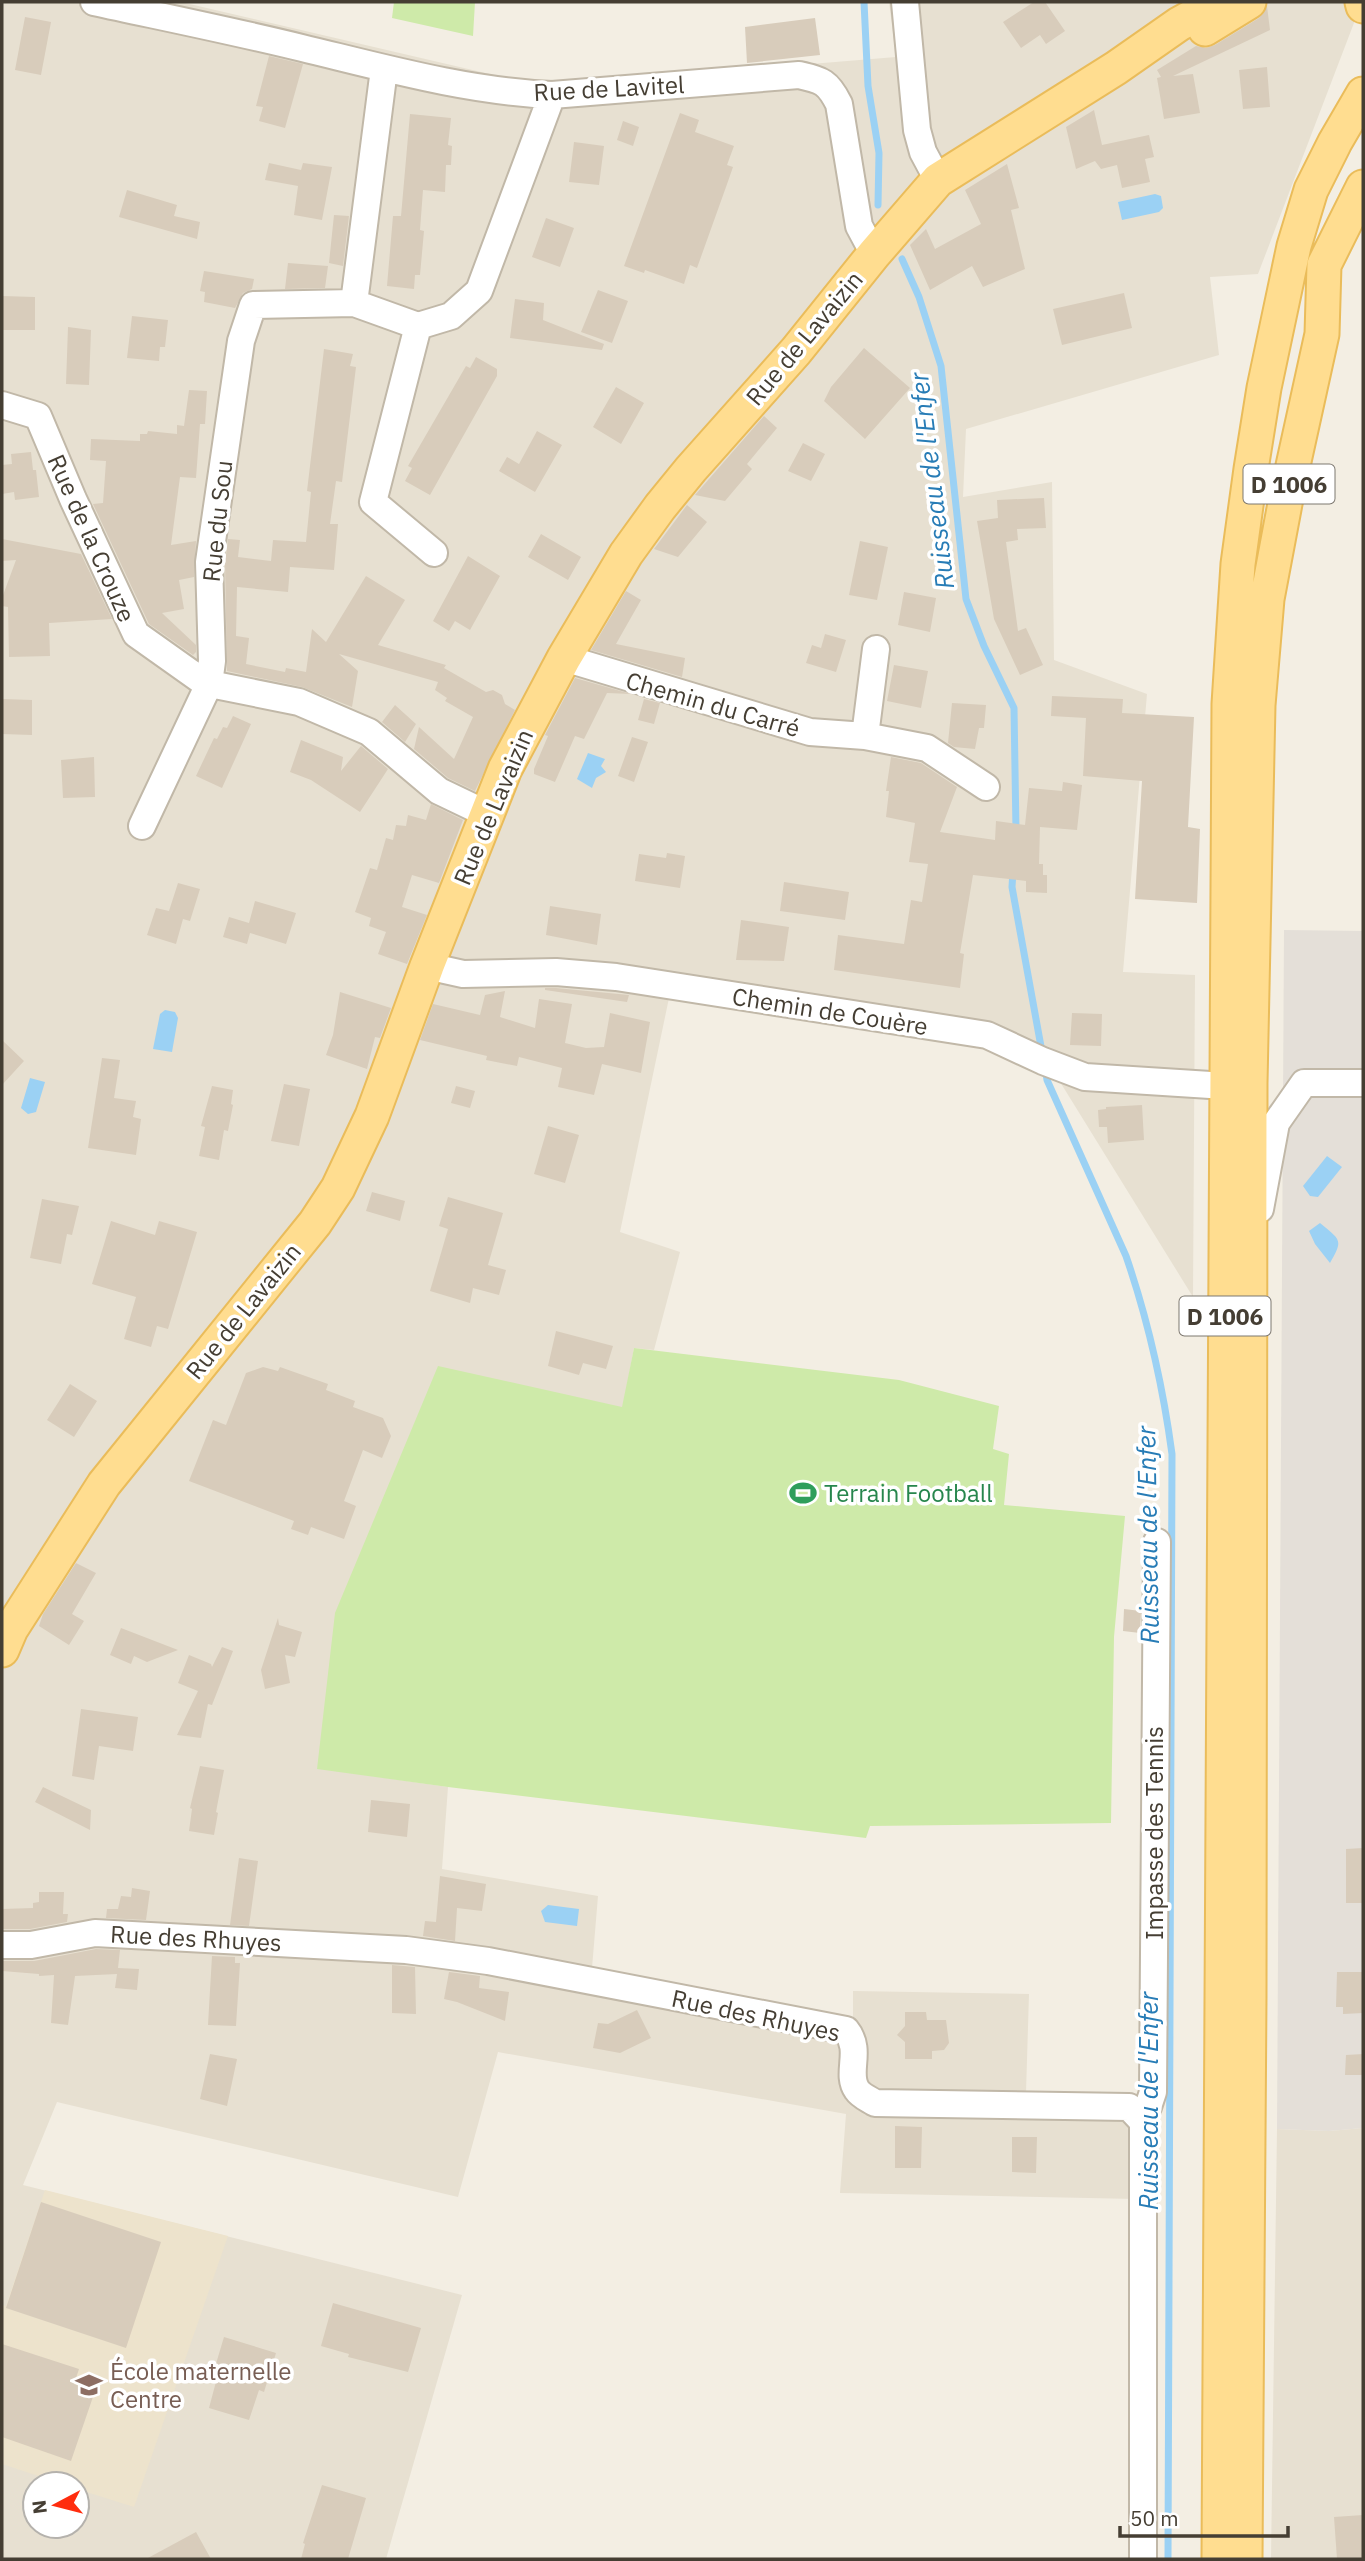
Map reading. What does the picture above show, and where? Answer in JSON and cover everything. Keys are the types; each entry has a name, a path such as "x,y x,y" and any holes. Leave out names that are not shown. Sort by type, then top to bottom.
{"main road":[{"name":"Rue de Lavaizin","path":"2,1650 11,1629 104,1484 315,1223 338,1188 372,1116 427,966 505,769 564,658 626,555 660,507 796,351 938,180 1116,68 1179,24 1220,2"},
{"name":"Rue de Lavaizin","path":"1116,68 1188,38 1249,2"},
{"name":"D 1006","path":"1219,2559 1228,704 1238,564 1251,469 1264,388 1294,246 1311,190 1363,94"},
{"name":"D 1006","path":"1245,2559 1250,1083 1258,705 1268,599 1287,493 1322,334 1324,265 1363,187"}],"street":[{"name":"Rue de Lavitel","path":"94,2 300,47 384,69 494,90 552,95 799,75 818,79 831,88 839,104 859,226 874,254"},
{"path":"905,2 916,131 923,152 938,180"},
{"path":"354,303 384,69"},
{"path":"435,553 373,502 418,326 451,316 478,292 552,95"},
{"name":"Rue du Sou","path":"142,826 209,684 212,661 209,562 242,341 253,305 354,303 418,326"},
{"name":"Rue de la Crouze","path":"2,405 38,416 73,499 136,634 209,684 299,702 369,732 439,790 487,814"},
{"path":"865,736 876,649"},
{"name":"Chemin du Carré","path":"564,658 810,732 865,736 927,748 986,787"},
{"name":"Chemin de Couère","path":"427,966 463,974 556,972 616,977 987,1035 1085,1077 1226,1086"},
{"path":"1251,1262 1276,1123 1304,1083 1363,1083"},
{"name":"Impasse des Tennis","path":"1143,2122 1153,2092 1157,1542"},
{"name":"Rue des Rhuyes","path":"2,1945 31,1945 95,1933 344,1945 488,1961 846,2030 854,2040 853,2083 858,2093 875,2103 1129,2107 1143,2122"},
{"path":"1143,2122 1143,2559"}],"shaded area":[{"path":"2,2 181,2 541,86 896,57 889,2 1362,2 1258,274 1210,277 1219,355 966,429 963,497 1052,482 1054,660 1147,694 1123,972 1195,975 1193,1297 1057,1077 986,1044 669,998 620,1232 680,1252 654,1350 634,1348 623,1407 317,1768 448,1787 442,1869 598,1896 592,1968 853,2025 853,1991 1029,1994 1026,2093 1131,2099 1136,2199 840,2193 846,2114 498,2052 458,2197 57,2102 23,2185 462,2295 386,2559 2,2559"},
{"path":"1284,930 1363,931 1363,2128 1329,2131 1277,2129"},
{"path":"1363,2128 1363,2559 1271,2559 1277,2129 1329,2131"},
{"name":"École maternelle Centre","path":"45,2190 228,2236 134,2507 91,2493 91,2470 21,2470 2,2464 2,2305 6,2306"}],"green space":[{"path":"394,2 475,2 473,36 392,18"},
{"path":"634,1348 899,1380 999,1406 993,1449 1009,1454 1004,1505 1125,1516 1114,1637 1111,1823 870,1826 866,1838 317,1769 335,1613 438,1366 622,1407"}],"water":[{"path":"1155,194 1161,196 1163,208 1159,212 1122,220 1118,202"},
{"path":"588,753 605,759 601,766 606,772 596,778 592,788 577,779"},
{"path":"165,1010 175,1012 178,1018 172,1052 153,1049 160,1014"},
{"path":"30,1078 45,1082 36,1112 28,1114 21,1108"},
{"path":"1327,1156 1342,1167 1318,1197 1310,1196 1303,1186"},
{"path":"1320,1223 1338,1240 1330,1263 1315,1244 1309,1231"},
{"path":"548,1905 579,1909 577,1926 545,1922 541,1911"}],"building":[{"path":"1034,2 1045,2 1065,31 1046,44 1040,35 1021,48 1003,22"},
{"path":"1267,6 1270,30 1173,76 1193,74 1200,113 1164,119 1157,78 1161,77 1157,70 1196,46 1206,48 1215,45 1259,18"},
{"path":"25,17 51,22 41,75 15,70"},
{"path":"815,18 820,55 747,63 745,27"},
{"path":"269,56 303,64 285,128 259,121 263,107 256,106"},
{"path":"1267,67 1270,107 1243,109 1239,70"},
{"path":"1094,110 1102,145 1149,135 1154,157 1145,159 1150,182 1122,188 1117,165 1101,169 1095,161 1076,169 1066,127"},
{"path":"680,113 699,120 695,132 734,146 727,165 733,167 697,268 690,265 684,284 645,270 644,273 624,266"},
{"path":"410,114 451,118 448,145 452,146 451,165 446,165 445,192 423,190 420,230 424,231 420,275 415,275 414,289 387,286 393,216 401,216"},
{"path":"623,121 639,127 633,146 617,140"},
{"path":"574,142 604,146 599,185 569,182"},
{"path":"269,163 301,170 303,163 332,167 322,220 294,215 298,186 265,180"},
{"path":"1007,164 1019,208 1011,210 1025,269 983,287 972,266 930,290 910,245 926,229 935,249 981,224 965,190"},
{"path":"127,190 177,205 174,216 200,222 197,239 119,217"},
{"path":"334,215 349,216 343,266 329,263"},
{"path":"546,218 574,228 560,267 532,257"},
{"path":"288,263 328,266 325,288 285,289"},
{"path":"204,271 254,279 252,289 243,293 235,308 204,302 205,292 200,291"},
{"path":"598,290 628,301 612,343 581,332"},
{"path":"1124,293 1132,328 1062,345 1053,309"},
{"path":"2,296 35,297 35,330 2,330"},
{"path":"515,299 544,303 543,320 604,344 602,350 510,338"},
{"path":"132,316 168,320 165,347 160,347 159,361 127,358"},
{"path":"68,327 91,330 89,385 66,384"},
{"path":"864,348 910,388 865,439 824,401 831,387"},
{"path":"324,349 353,354 350,366 356,367 342,482 336,481 330,524 338,524 334,570 290,567 288,592 237,587 236,636 249,638 246,664 285,672 286,668 306,672 312,629 326,642 366,576 405,600 378,645 446,665 444,668 486,692 493,690 502,695 505,704 515,710 475,791 448,778 414,749 419,727 454,759 473,717 445,701 447,698 435,690 438,682 339,654 358,671 352,707 302,687 227,671 225,563 228,539 240,540 238,557 271,561 273,540 306,542 311,492 307,491"},
{"path":"476,357 497,369 497,376 430,495 405,481 412,468 408,466 466,366 470,368"},
{"path":"616,387 644,403 621,444 593,427"},
{"path":"189,390 207,391 205,424 200,424 196,478 180,477 171,545 196,541 194,577 179,580 184,609 162,613 196,645 193,655 149,624 93,504 103,503 106,461 90,460 91,439 140,441 140,434 147,434 148,431 177,434 177,425 184,426"},
{"path":"764,416 777,428 747,464 752,469 725,501 695,495"},
{"path":"537,431 562,445 535,492 499,471 507,457 519,464"},
{"path":"803,443 825,454 811,481 788,471"},
{"path":"31,452 39,497 15,500 14,492 2,494 2,465 12,464 11,454"},
{"path":"1044,498 1046,528 1017,529 1018,540 1006,542 1018,631 1026,628 1043,665 1020,675 994,619 977,521 998,518 997,500"},
{"path":"687,505 707,522 678,557 654,549"},
{"path":"541,534 581,557 568,580 528,557"},
{"path":"2,539 81,554 112,619 49,623 50,656 9,657 8,607 2,606 2,598 16,560 2,561"},
{"path":"860,541 888,547 877,600 849,595"},
{"path":"468,556 500,576 470,630 455,621 449,631 433,621"},
{"path":"626,591 641,600 616,644 685,658 682,677 591,650"},
{"path":"904,592 936,598 930,632 898,625"},
{"path":"825,634 846,640 836,672 806,663 812,645 821,648"},
{"path":"894,665 928,671 921,708 887,701"},
{"path":"575,678 631,694 607,693 584,739 575,736 555,782 534,774 534,769 548,736 545,735"},
{"path":"1052,696 1123,699 1122,713 1194,717 1188,827 1200,829 1197,903 1135,899 1142,781 1083,776 1086,718 1051,716"},
{"path":"2,699 32,700 32,735 2,734"},
{"path":"644,699 660,703 654,724 638,720"},
{"path":"952,703 986,705 984,728 979,728 975,749 954,747 948,743"},
{"path":"395,705 416,724 405,742 382,722"},
{"path":"233,716 251,724 222,788 196,776 214,738 217,739 223,727 227,728"},
{"path":"632,737 648,742 634,782 618,776"},
{"path":"301,740 343,757 341,771 361,746 388,769 360,812 311,780 290,772"},
{"path":"94,757 95,797 63,798 61,760"},
{"path":"891,757 921,763 957,787 940,832 995,840 996,821 1025,825 1029,788 1062,791 1063,782 1082,785 1077,830 1040,827 1039,864 1043,864 1043,875 1047,875 1047,893 1026,892 1026,881 973,875 960,953 964,954 960,988 834,970 838,935 904,944 911,900 922,902 928,864 909,862 915,823 886,817 889,791 886,791"},
{"path":"431,804 463,820 439,883 412,875 402,907 427,915 407,964 378,954 386,932 369,926 371,918 355,912 370,868 377,870 386,838 393,840 396,825 406,826 408,815 426,820"},
{"path":"667,853 685,856 680,888 635,881 639,854 666,858"},
{"path":"784,882 849,892 845,920 780,911"},
{"path":"178,883 200,889 190,921 183,919 176,944 147,935 156,908 169,911"},
{"path":"255,901 296,913 286,944 250,933 247,944 223,937 229,917 249,923"},
{"path":"550,906 601,914 597,945 546,935"},
{"path":"741,920 789,927 784,961 736,960"},
{"path":"545,988 556,988 629,995 627,1002"},
{"path":"505,991 500,1017 535,1028 539,999 572,1004 565,1043 586,1048 604,1047 610,1013 650,1022 641,1073 602,1064 594,1095 558,1087 562,1068 519,1057 517,1066 486,1060 487,1056 420,1040 433,1004 480,1015 485,995"},
{"path":"340,992 391,1008 380,1038 375,1037 367,1069 326,1055 333,1035"},
{"path":"1072,1013 1102,1014 1101,1046 1070,1045"},
{"path":"2,1040 24,1061 2,1085"},
{"path":"102,1058 120,1060 114,1098 136,1101 133,1117 141,1119 136,1155 88,1148"},
{"path":"284,1084 310,1089 299,1146 271,1141"},
{"path":"212,1086 233,1090 228,1131 224,1130 219,1160 199,1156 205,1127 201,1126"},
{"path":"456,1086 475,1091 470,1108 451,1103"},
{"path":"1142,1105 1144,1140 1108,1143 1107,1127 1099,1127 1098,1110"},
{"path":"548,1126 579,1135 565,1183 534,1174"},
{"path":"372,1192 405,1201 400,1221 366,1211"},
{"path":"448,1197 503,1213 488,1265 506,1270 499,1295 473,1288 470,1303 430,1291 448,1229 439,1226"},
{"path":"42,1199 79,1206 72,1235 67,1234 61,1264 30,1258"},
{"path":"111,1221 155,1235 159,1221 197,1232 168,1329 157,1326 151,1347 124,1339 136,1297 92,1284"},
{"path":"556,1331 613,1346 606,1369 583,1363 579,1375 548,1366"},
{"path":"263,1367 278,1371 280,1367 328,1384 326,1390 355,1401 353,1407 383,1418 391,1436 382,1458 363,1450 344,1501 356,1506 344,1539 311,1527 308,1535 291,1529 294,1521 189,1481 213,1420 226,1425 246,1373"},
{"path":"70,1384 97,1401 74,1437 47,1420"},
{"path":"76,1563 96,1573 72,1614 84,1621 69,1645 39,1626 43,1614"},
{"path":"1124,1609 1141,1611 1140,1633 1123,1631"},
{"path":"278,1618 279,1625 302,1632 295,1657 285,1655 290,1683 265,1689 261,1670"},
{"path":"121,1628 178,1650 147,1662 134,1656 131,1664 110,1655"},
{"path":"222,1647 233,1651 212,1705 208,1704 201,1738 177,1735 198,1691 178,1683 189,1655 211,1664 212,1667"},
{"path":"81,1709 138,1717 133,1751 99,1746 94,1780 72,1776"},
{"path":"200,1766 224,1770 214,1835 189,1831 190,1808"},
{"path":"43,1787 91,1810 90,1830 35,1802"},
{"path":"371,1800 410,1804 407,1837 368,1832"},
{"path":"1363,1848 1363,1903 1346,1903 1346,1849"},
{"path":"239,1858 258,1861 249,1926 230,1925"},
{"path":"440,1876 486,1884 482,1911 457,1908 455,1941 423,1936 425,1921 436,1922"},
{"path":"132,1888 150,1891 146,1920 106,1918 107,1909 118,1909 121,1896 131,1897"},
{"path":"39,1892 64,1892 63,1914 68,1914 67,1922 30,1929 2,1929 2,1909 33,1908 33,1903 39,1902"},
{"path":"96,1949 120,1950 118,1968 139,1969 137,1990 115,1988 117,1974 75,1976 68,2025 51,2023 54,1975 39,1976 2,1971 2,1961 34,1961"},
{"path":"212,1956 235,1957 235,1963 240,1963 236,2026 208,2025"},
{"path":"392,1965 415,1967 416,2014 392,2013"},
{"path":"449,1972 480,1976 479,1988 509,1992 505,2021 444,1999"},
{"path":"1337,1972 1363,1972 1363,2013 1343,2014 1343,2007 1336,2007"},
{"path":"637,2010 651,2038 620,2053 593,2048 598,2023 608,2024"},
{"path":"905,2012 926,2012 927,2020 946,2020 949,2043 944,2050 932,2051 932,2059 905,2059 905,2042 897,2035 905,2026"},
{"path":"210,2054 237,2059 227,2106 200,2099"},
{"path":"1363,2054 1363,2075 1345,2075 1346,2055"},
{"path":"895,2126 922,2127 921,2168 895,2168"},
{"path":"1012,2137 1037,2137 1036,2173 1012,2172"},
{"path":"41,2202 161,2242 126,2348 6,2308"},
{"path":"333,2303 421,2328 408,2372 348,2357 349,2354 321,2346"},
{"path":"224,2337 276,2353 264,2392 259,2390 249,2420 209,2408 217,2378 212,2377"},
{"path":"2,2344 79,2369 74,2384 95,2391 71,2461 2,2437"},
{"path":"322,2485 366,2498 348,2559 301,2559 305,2544 303,2543"},
{"path":"1363,2515 1363,2559 1337,2559 1334,2517"},
{"path":"196,2532 211,2559 146,2559"}],"waterway":[{"name":"Ruisseau de l'Enfer","path":"864,2 868,86 879,153 878,205"},
{"name":"Ruisseau de l'Enfer","path":"902,259 919,297 941,366 966,599 984,646 1014,708 1016,831"},
{"name":"Ruisseau de l'Enfer","path":"1013,871 1012,887 1042,1052"},
{"name":"Ruisseau de l'Enfer","path":"1045,1067 1047,1080 1126,1256 1134,1280 1154,1354 1172,1454 1168,2559"}],"place":[{"name":"Terrain Football","path":"803,1493"},
{"name":"École maternelle Centre","path":"89,2385"}]}
